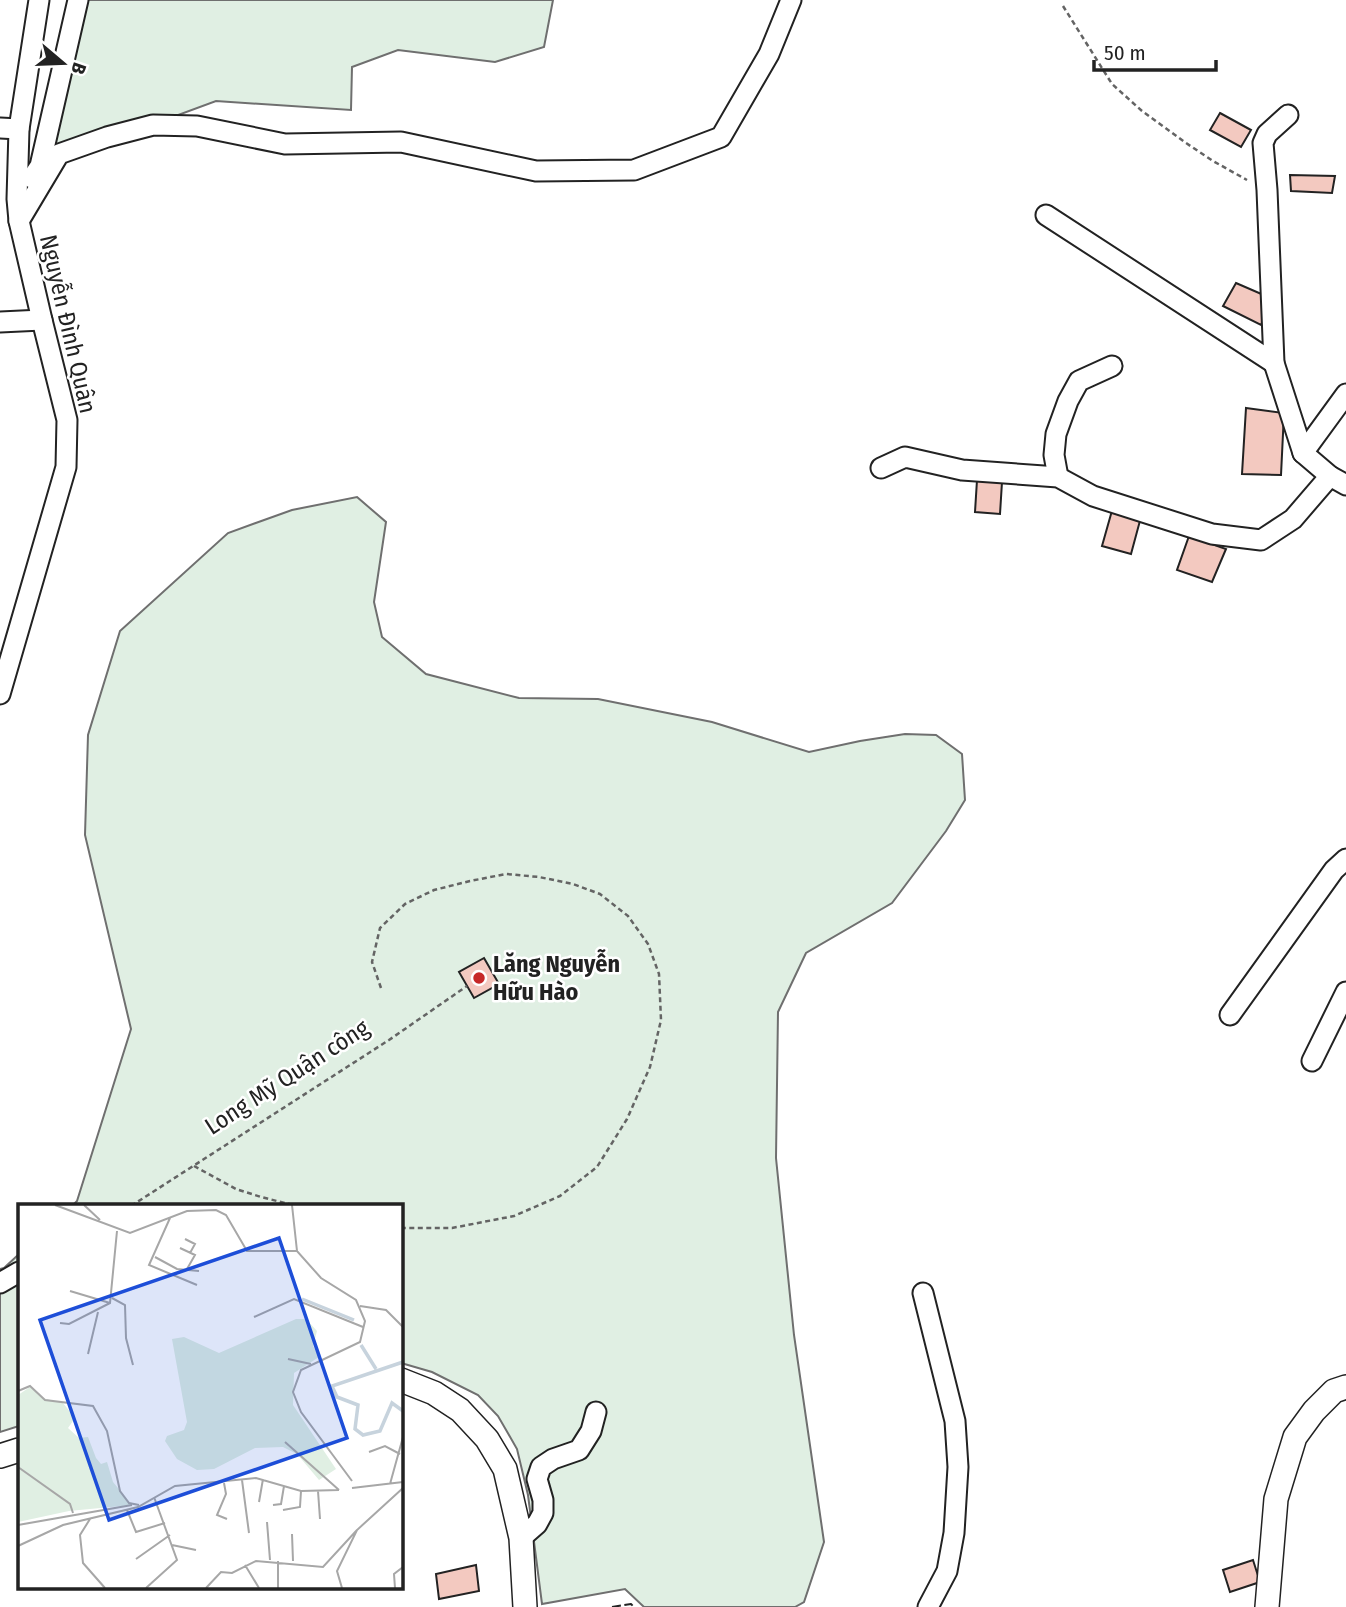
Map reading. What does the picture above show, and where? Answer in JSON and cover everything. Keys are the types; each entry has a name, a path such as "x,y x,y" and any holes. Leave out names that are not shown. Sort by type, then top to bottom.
{"main road":[{"path":"402,1380 434,1393 460,1410 487,1439 505,1469 521,1538 525,1607"},
{"path":"1267,1607 1276,1499 1295,1437 1314,1411 1334,1391 1346,1387"},
{"path":"0,1456 18,1450"}],"street":[{"name":"Nguyễn Đình Quân","path":"0,694 66,467 67,420 19,221 9,129 39,0"},
{"path":"17,199 40,166 78,0"},
{"path":"19,221 59,154 153,125 197,126 285,144 401,142 536,171 634,170 721,137 769,54 791,0"},
{"path":"881,468 905,457 962,470 1058,477 1093,496 1212,534 1261,540 1293,519 1338,480 1303,453 1273,363 1263,143 1267,134 1288,115"},
{"path":"1046,215 1273,363"},
{"path":"0,322 42,320"},
{"path":"1058,477 1054,455 1056,434 1068,401 1079,381 1112,366"},
{"path":"1303,453 1346,394"},
{"path":"1230,1015 1334,870 1346,859"},
{"path":"1312,1061 1346,992"},
{"path":"0,1283 18,1273"},
{"path":"923,1293 955,1421 958,1467 954,1533 947,1571 928,1607"},
{"path":"521,1538 537,1524 543,1513 543,1500 537,1479 541,1467 553,1459 579,1450 591,1431 596,1412"}],"path":[{"path":"1063,6 1111,84 1122,94 1213,161 1266,190"},
{"path":"381,988 372,962 380,928 405,904 434,890 506,874 573,884 600,894 628,916 648,944 659,974 661,1020 650,1067 627,1119 597,1167 560,1196 514,1216 452,1228 402,1228"},
{"name":"Long Mỹ Quận công","path":"134,1204 467,986"},
{"path":"194,1166 236,1189 289,1204"}],"green space":[{"path":"82,0 553,0 544,47 495,62 398,50 352,67 351,110 216,101 40,166"},
{"path":"357,497 386,522 374,602 382,637 426,674 519,698 598,699 712,722 809,752 905,734 936,735 962,754 965,800 946,831 892,903 806,953 778,1012 776,1158 794,1335 824,1542 804,1602 795,1607 644,1607 625,1589 542,1604 528,1495 517,1449 498,1416 478,1395 432,1372 402,1363 402,1204 74,1204 131,1029 85,835 88,735 120,631 228,533 292,510"},
{"path":"18,1255 18,1426 0,1432 0,1269"}],"building":[{"path":"1220,113 1251,130 1241,147 1210,130"},
{"path":"1290,175 1335,176 1332,193 1291,191"},
{"path":"1236,283 1273,299 1261,325 1223,306"},
{"path":"1246,408 1284,413 1281,475 1242,474"},
{"path":"977,480 1002,482 1000,514 975,512"},
{"path":"1113,507 1141,517 1131,554 1102,546"},
{"path":"1189,536 1226,549 1212,582 1177,570"},
{"name":"Lăng Nguyễn Hữu Hào","path":"484,958 499,984 474,998 459,972"},
{"path":"1253,1560 1260,1582 1230,1592 1223,1570"},
{"path":"476,1565 479,1591 439,1599 436,1574"}],"fence":[{"path":"612,1607 631,1604 634,1607"}],"place":[{"name":"Lăng Nguyễn Hữu Hào","path":"479,978"}]}
